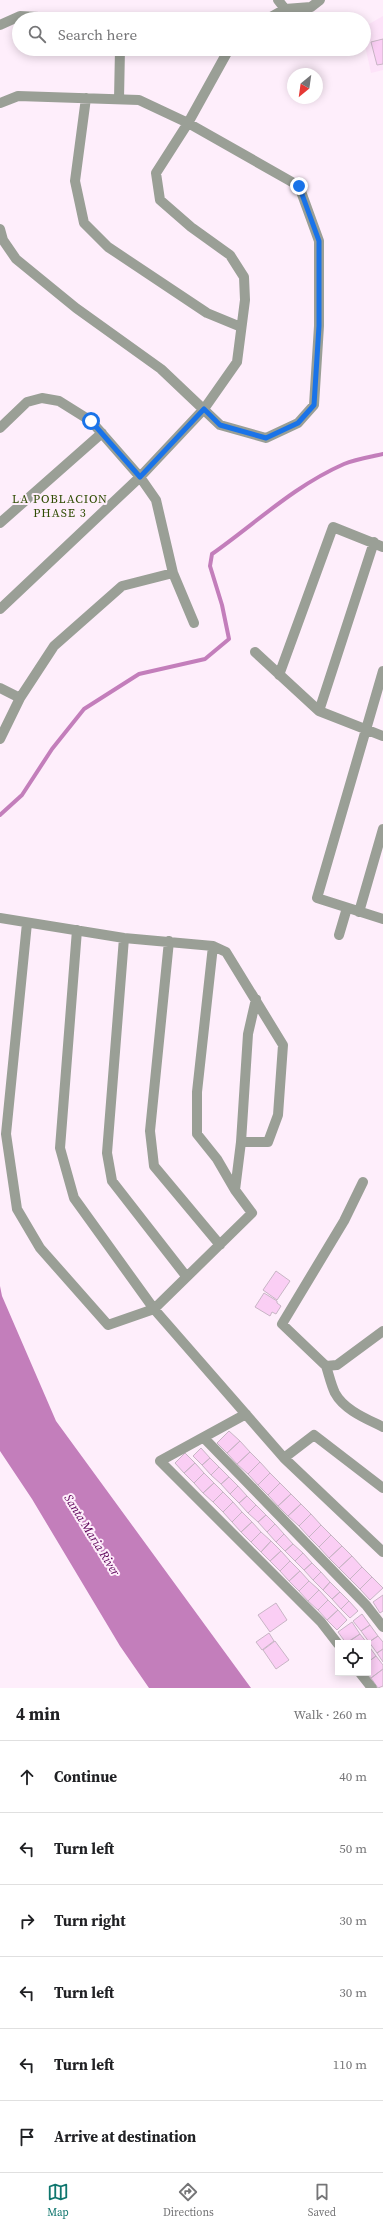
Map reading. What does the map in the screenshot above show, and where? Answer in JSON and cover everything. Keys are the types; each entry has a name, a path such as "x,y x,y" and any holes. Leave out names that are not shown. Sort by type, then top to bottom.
{"street":[{"path":"278,0 285,9"},
{"path":"280,12 285,9 310,7 320,0"},
{"path":"0,25 12,20"},
{"path":"119,99 120,56"},
{"path":"0,609 140,477 204,409 237,362 245,300 244,277 230,254 191,226 160,200 156,173 188,123 225,56"},
{"path":"0,103 18,96 138,100 188,123 299,186 319,241 319,326 314,405 298,423 266,438 220,425 161,369 76,308 16,259 3,240 0,229"},
{"path":"86,98 75,181 84,223 108,247 207,313 241,327"},
{"path":"0,428 27,402 42,398 59,401 91,421 140,477 156,500 173,573 194,623"},
{"path":"0,523 102,434"},
{"path":"280,675 333,527 374,542 383,547"},
{"path":"319,711 374,542"},
{"path":"0,739 20,698 54,646 122,586 173,573"},
{"path":"255,652 319,711 383,736"},
{"path":"383,671 318,898 383,919"},
{"path":"0,688 20,698"},
{"path":"359,912 383,829"},
{"path":"339,935 347,908"},
{"path":"0,918 124,938 213,946 226,952 283,1045 278,1115 268,1142 241,1142"},
{"path":"27,923 6,1134 17,1209 40,1248 108,1325 154,1310 186,1276 252,1213 235,1190 217,1159 197,1134 196,1092 213,946"},
{"path":"77,930 60,1148 74,1198 154,1310 284,1458 381,1552"},
{"path":"124,938 107,1153 112,1181 186,1276"},
{"path":"169,941 150,1131 154,1166 220,1245"},
{"path":"235,1190 241,1142 248,1034 256,999"},
{"path":"363,1182 344,1221 282,1324 326,1366 335,1394 343,1403 358,1414 383,1428"},
{"path":"326,1366 337,1365 383,1331"},
{"path":"246,1414 160,1461 321,1622 335,1640"},
{"path":"284,1458 314,1435 383,1488"},
{"path":"204,1438 366,1605 383,1627"},
{"path":"362,1676 372,1688"}],"shaded area":[{"path":"383,16 383,70 371,73 367,56 371,56 371,23"}],"water":[{"name":"Santa Maria River","path":"0,1286 2,1296 56,1421 251,1688 149,1688 120,1646 32,1499 0,1451"}],"building":[{"path":"383,39 383,64 377,65 371,42"},
{"path":"276,1271 290,1281 277,1300 263,1290"},
{"path":"264,1293 277,1301 277,1303 281,1306 276,1314 272,1312 270,1316 255,1307"},
{"path":"229,1431 240,1441 227,1453 217,1443"},
{"path":"240,1441 250,1452 237,1464 227,1453"},
{"path":"201,1448 210,1458 202,1465 193,1456"},
{"path":"250,1452 260,1462 248,1474 237,1464"},
{"path":"185,1453 195,1463 184,1473 175,1463"},
{"path":"210,1458 219,1467 211,1475 202,1465"},
{"path":"260,1462 270,1473 258,1485 248,1474"},
{"path":"195,1463 204,1473 194,1483 184,1473"},
{"path":"219,1467 229,1477 221,1484 211,1475"},
{"path":"204,1473 214,1483 203,1493 194,1483"},
{"path":"270,1473 280,1483 268,1495 258,1485"},
{"path":"229,1477 238,1486 230,1494 221,1484"},
{"path":"214,1483 223,1492 213,1502 203,1493"},
{"path":"280,1483 291,1494 278,1506 268,1495"},
{"path":"238,1486 247,1496 239,1503 230,1494"},
{"path":"223,1492 233,1502 223,1512 213,1502"},
{"path":"291,1494 301,1504 288,1516 278,1506"},
{"path":"247,1496 256,1505 248,1513 239,1503"},
{"path":"233,1502 242,1512 232,1522 223,1512"},
{"path":"301,1504 311,1514 299,1526 288,1516"},
{"path":"256,1505 266,1515 258,1522 248,1513"},
{"path":"242,1512 252,1522 241,1532 232,1522"},
{"path":"311,1514 321,1525 309,1537 299,1526"},
{"path":"266,1515 275,1524 267,1532 258,1522"},
{"path":"252,1522 261,1532 251,1542 241,1532"},
{"path":"275,1524 284,1534 276,1542 267,1532"},
{"path":"321,1525 331,1535 319,1547 309,1537"},
{"path":"261,1532 271,1541 261,1552 251,1542"},
{"path":"284,1534 293,1544 285,1551 276,1542"},
{"path":"331,1535 342,1546 329,1558 319,1547"},
{"path":"271,1541 281,1551 270,1561 261,1552"},
{"path":"293,1544 303,1553 295,1561 285,1551"},
{"path":"342,1546 352,1556 339,1568 329,1558"},
{"path":"281,1551 290,1561 280,1571 270,1561"},
{"path":"303,1553 312,1563 304,1570 295,1561"},
{"path":"352,1556 362,1567 350,1579 339,1568"},
{"path":"290,1561 300,1571 289,1581 280,1571"},
{"path":"312,1563 321,1572 313,1580 304,1570"},
{"path":"362,1567 372,1577 360,1589 350,1579"},
{"path":"300,1571 309,1581 299,1591 289,1581"},
{"path":"321,1572 330,1582 323,1590 313,1580"},
{"path":"372,1577 383,1588 370,1600 360,1589"},
{"path":"309,1581 319,1590 308,1601 299,1591"},
{"path":"330,1582 340,1592 332,1599 323,1590"},
{"path":"319,1590 328,1600 318,1610 308,1601"},
{"path":"340,1592 349,1601 341,1609 332,1599"},
{"path":"383,1595 383,1611 380,1613 373,1602"},
{"path":"328,1600 338,1610 327,1620 318,1610"},
{"path":"349,1601 358,1611 350,1618 341,1609"},
{"path":"276,1603 287,1620 270,1632 258,1615"},
{"path":"338,1610 347,1620 337,1630 327,1620"},
{"path":"362,1614 370,1625 361,1631 353,1621"},
{"path":"352,1622 360,1634 351,1640 344,1640 338,1632"},
{"path":"370,1625 378,1636 371,1641 368,1640 361,1631"},
{"path":"269,1633 274,1641 262,1650 256,1642"},
{"path":"360,1634 365,1640 351,1640"},
{"path":"378,1636 383,1642 383,1649 377,1653 371,1645 371,1641"},
{"path":"275,1641 289,1660 276,1669 263,1650"},
{"path":"371,1649 376,1656 371,1660"},
{"path":"383,1649 383,1662 377,1653"},
{"path":"376,1656 383,1665 383,1669 371,1678 369,1676 371,1676 371,1660"},
{"path":"383,1669 383,1686 378,1688 371,1678"}],"waterway":[{"path":"0,815 22,795 52,749 84,709 139,674 205,659 229,639 222,605 210,566 212,554 308,483 344,464 358,459 383,454"}],"district":[{"name":"LA POBLACION PHASE 3","path":"60,506"}],"route":[{"path":"91,421 140,477 204,409 220,425 266,438 298,423 314,405 319,326 319,241 299,186"}]}
